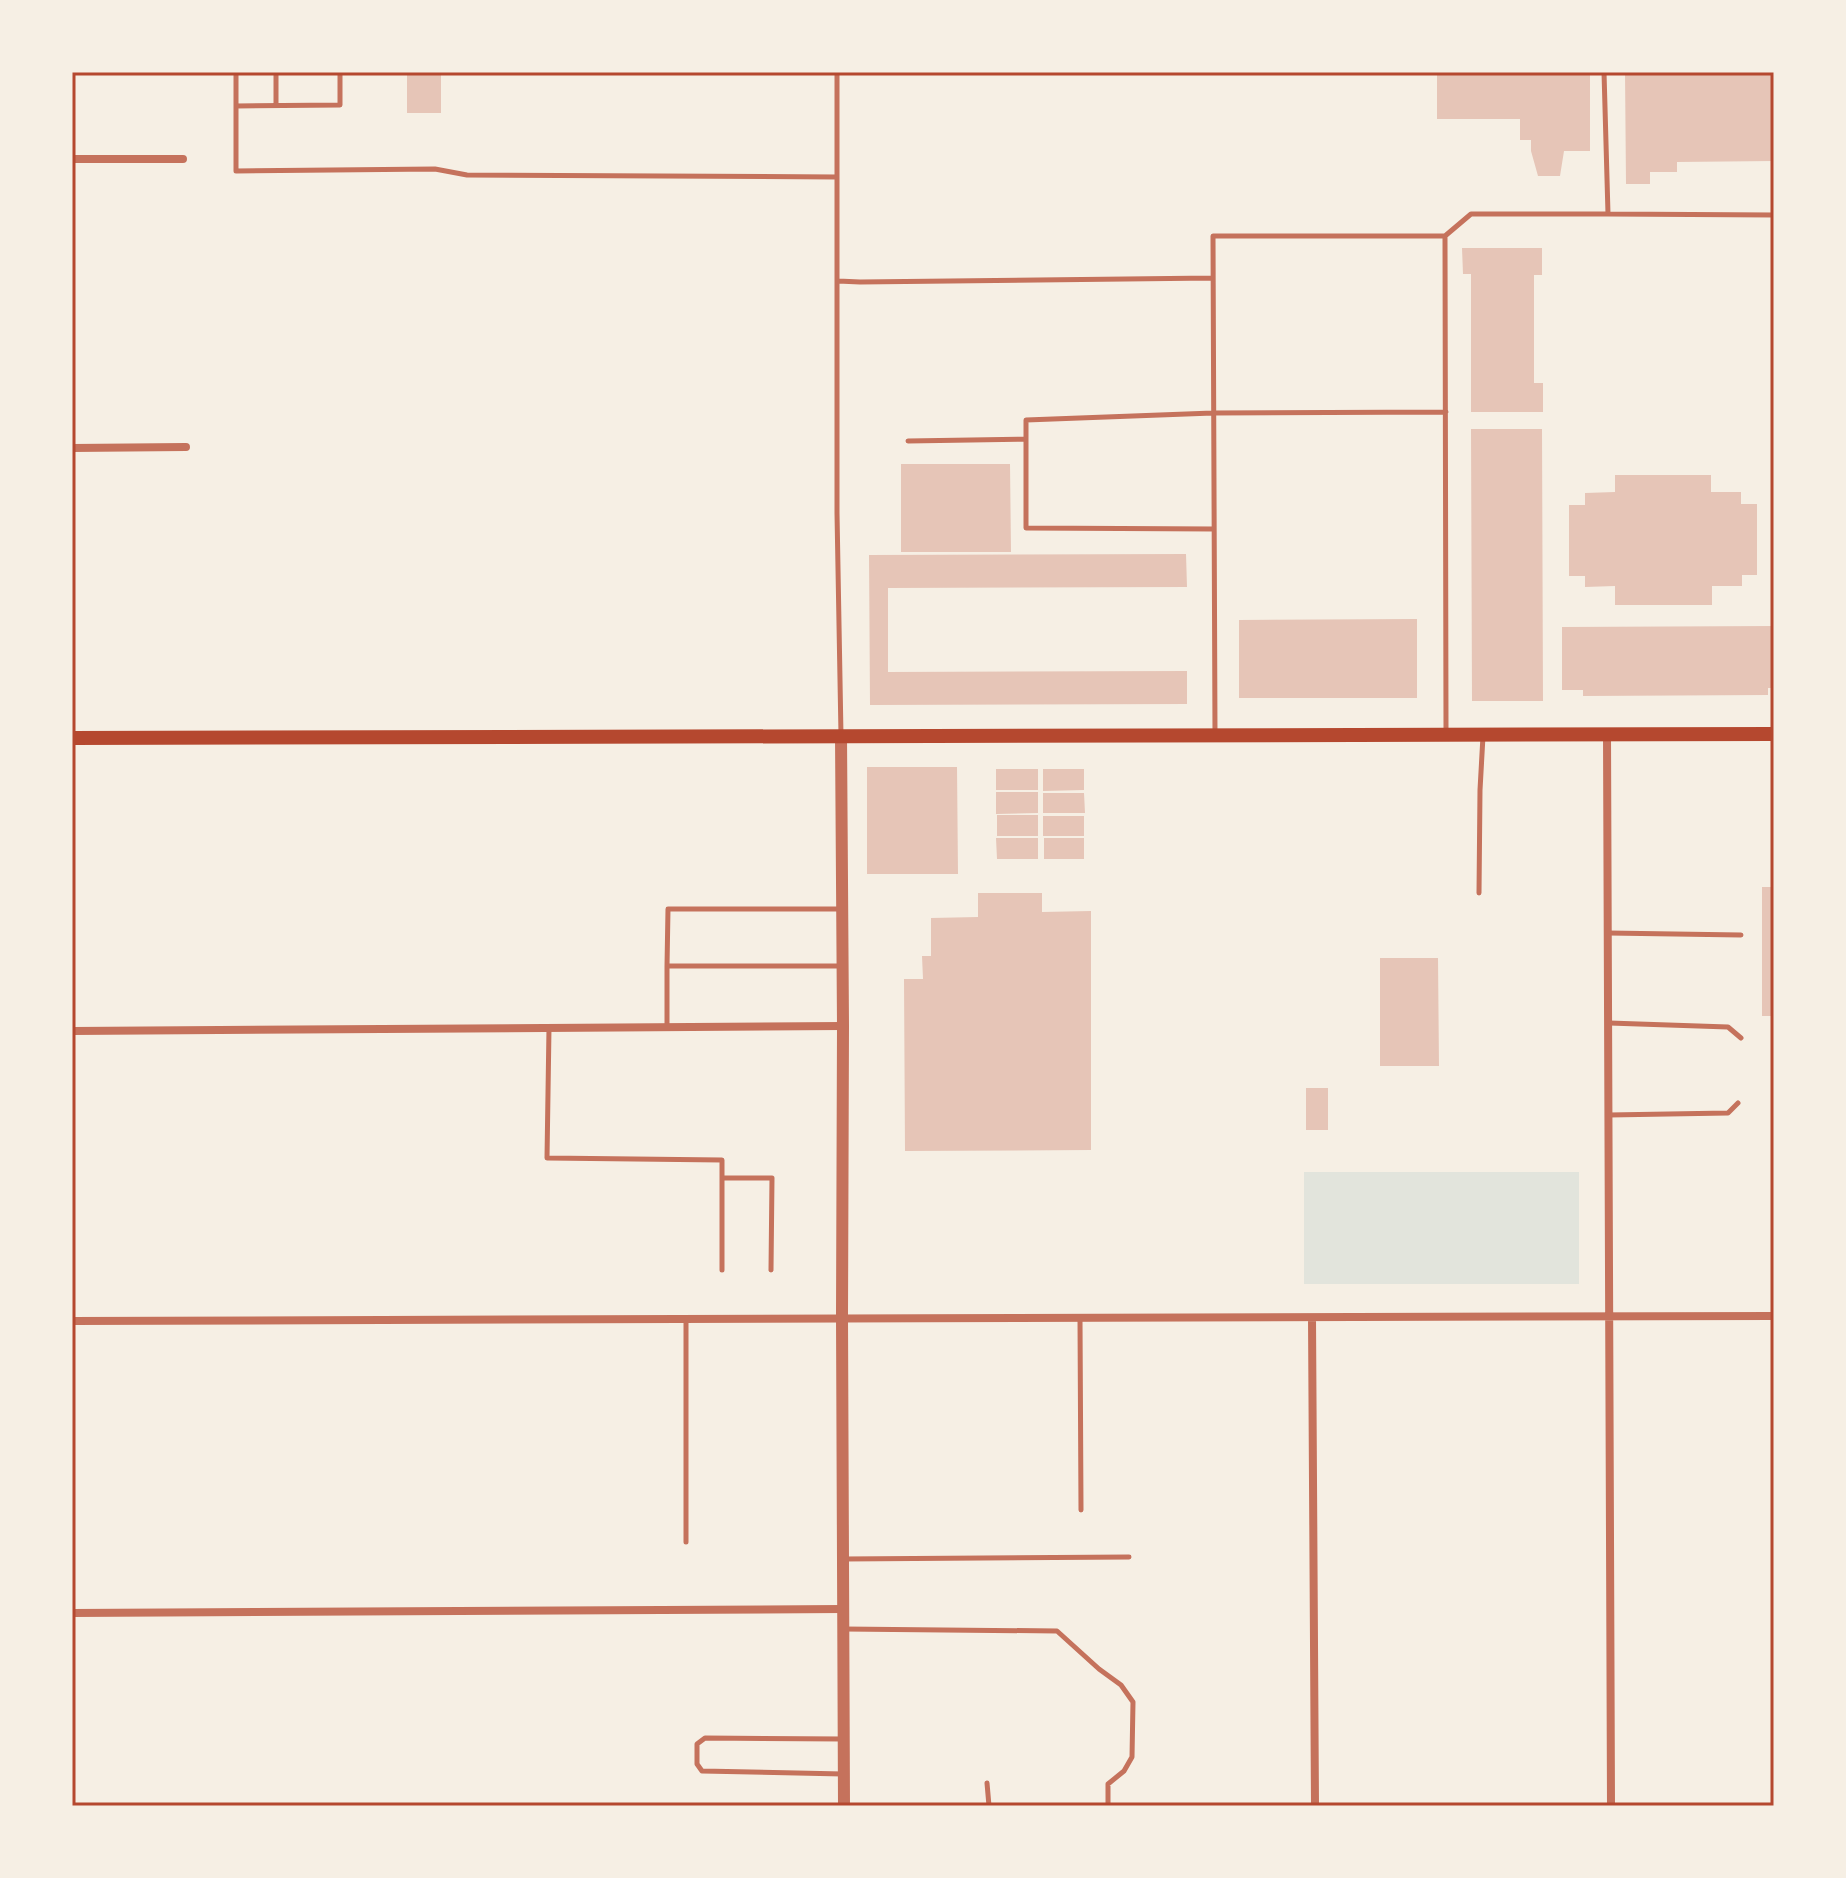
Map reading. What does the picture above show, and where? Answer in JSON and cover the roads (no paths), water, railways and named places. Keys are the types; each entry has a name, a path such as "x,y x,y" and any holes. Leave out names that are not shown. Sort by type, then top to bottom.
{"main road":[{"path":"72,738 1774,734"}],"street":[{"path":"72,159 183,159"},
{"path":"72,448 186,447"},
{"path":"1607,734 1611,1806"},
{"path":"841,736 844,1806"},
{"path":"72,1031 843,1026"},
{"path":"72,1321 1774,1316"},
{"path":"1312,1318 1315,1806"},
{"path":"72,1613 843,1609"}],"lane":[{"path":"236,72 236,171 435,169 467,175 837,177"},
{"path":"276,72 276,105"},
{"path":"236,106 340,105 340,72"},
{"path":"837,72 837,513 841,736"},
{"path":"1604,72 1608,214"},
{"path":"1215,735 1213,236 1445,236 1471,214 1774,215"},
{"path":"1445,236 1446,735"},
{"path":"837,281 1213,278"},
{"path":"1214,529 1026,528 1026,420 1213,413 1446,412"},
{"path":"908,441 1026,439"},
{"path":"1479,893 1483,735"},
{"path":"667,1027 668,909 842,909"},
{"path":"1608,933 1741,935"},
{"path":"667,966 843,966"},
{"path":"1608,1023 1728,1027 1741,1038"},
{"path":"549,1028 547,1158 722,1160 722,1270"},
{"path":"1608,1115 1728,1113 1738,1103"},
{"path":"722,1178 772,1178 771,1270"},
{"path":"686,1318 686,1542"},
{"path":"1080,1318 1081,1510"},
{"path":"843,1559 1129,1557"},
{"path":"843,1629 1057,1631 1121,1685 1133,1702 1132,1757 1124,1771 1108,1784 1108,1806"},
{"path":"844,1739 705,1738 697,1744 697,1764 702,1771 844,1774"},
{"path":"987,1783 989,1806"}]}
